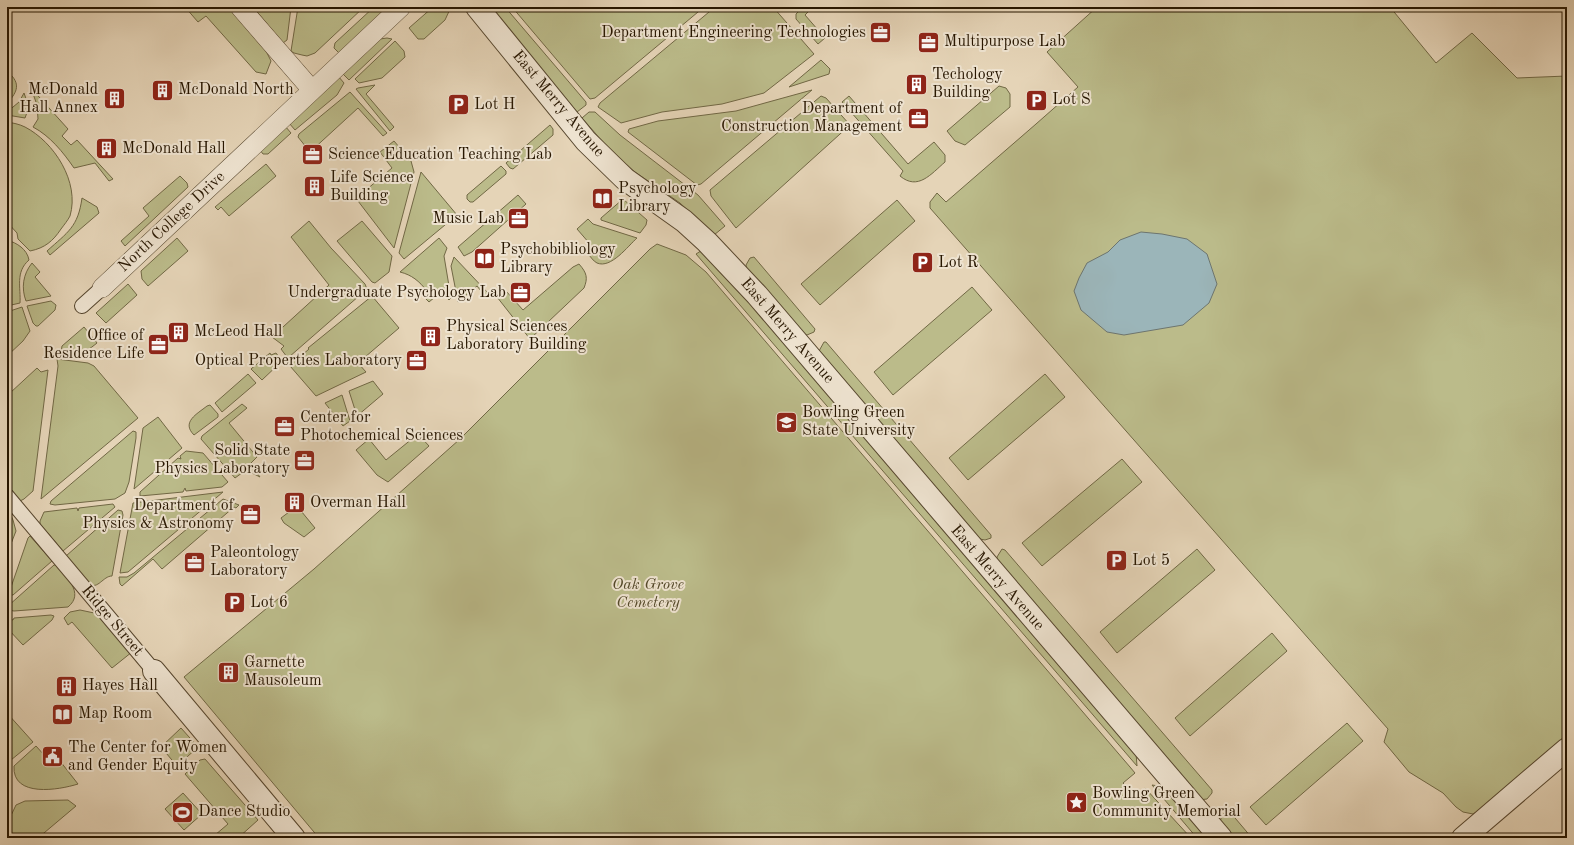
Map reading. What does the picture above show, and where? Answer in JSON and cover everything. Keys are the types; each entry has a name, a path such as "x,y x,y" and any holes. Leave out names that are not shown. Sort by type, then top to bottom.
{"street":[{"path":"240,7 312,90"},
{"name":"North College Drive","path":"82,306 401,7"},
{"name":"East Merry Avenue","path":"477,7 592,146 625,179 684,221 708,242 757,296 1221,838"},
{"name":"Ridge Street","path":"7,496 294,838"},
{"path":"1463,838 1567,749"}],"green space":[{"path":"185,7 230,7 265,49 271,61 266,74 256,72 206,16 198,22"},
{"path":"253,7 291,7 287,40 283,43"},
{"path":"298,7 364,7 315,53 307,56 291,51"},
{"path":"374,7 389,7 339,53 334,48 335,43"},
{"path":"433,7 451,7 445,20 424,39 418,39 409,28"},
{"path":"490,7 505,7 586,102 586,105 577,112"},
{"path":"512,7 704,7 595,98 590,99"},
{"path":"715,7 773,7 814,54 764,93 722,104 662,112 621,123 598,107 600,103"},
{"path":"803,7 813,7 805,15 825,38 818,44 796,19 796,14"},
{"path":"1097,7 1390,7 1436,63 1472,33 1517,78 1567,76 1567,736 1481,810 1473,814 1463,812 1443,793 1409,772 1384,742 1388,729 930,208 930,202 937,193 946,202 1078,87 1047,52"},
{"path":"380,39 392,39 349,80 343,74"},
{"path":"395,41 404,51 405,57 382,78 359,83 355,79"},
{"path":"821,60 830,69 829,74 789,87"},
{"path":"11,75 17,86 15,93 7,103 7,78"},
{"path":"338,76 344,83 337,95 295,130 289,123"},
{"path":"375,85 366,94 394,127 390,131 356,89"},
{"path":"999,86 1006,88 1010,94 1010,107 965,145 955,141 947,131"},
{"path":"31,88 68,129 62,136 71,145 77,140 113,179 109,181 95,163 74,168 56,145 33,127 38,119 37,105"},
{"path":"812,90 701,184 697,185 628,132 629,129 658,121 736,111"},
{"path":"350,92 387,133 383,136 358,108 310,152 298,137 299,134"},
{"path":"24,93 29,107 25,118 7,115 7,112 19,102"},
{"path":"821,96 826,98 850,125 736,228 711,196 710,190"},
{"path":"849,96 908,164 934,142 945,155 945,162 929,176 918,181 913,182 900,176 903,171 842,102"},
{"path":"589,112 595,112 620,135 698,195 725,226 714,235 680,203 635,172 603,142 582,118"},
{"path":"7,122 25,127 46,142 62,164 68,177 71,190 72,203 70,216 67,221 55,237 48,243 40,248 30,251 18,239 17,233 7,222"},
{"path":"550,125 553,129 553,135 513,169 510,168 506,163"},
{"path":"285,126 291,133 268,154 263,154 260,150"},
{"path":"394,141 411,161 414,172 394,248 358,201 359,196 392,168 380,152"},
{"path":"266,164 276,176 229,216 221,207 218,210 215,207"},
{"path":"501,166 506,171 506,174 473,202 470,202 467,199 467,195"},
{"path":"421,172 457,215 404,259 399,253"},
{"path":"180,176 187,183 188,187 125,246 121,241 149,216 143,208"},
{"path":"518,195 526,204 472,252 464,256 458,247"},
{"path":"82,198 97,207 99,213 50,255 47,251 66,234 75,223"},
{"path":"623,199 647,220 646,225 640,233 601,220 601,218"},
{"path":"897,200 915,221 820,305 801,284"},
{"path":"588,219 593,224 637,238 613,260 608,263 597,263 588,254 587,248 590,244 577,229"},
{"path":"309,221 331,248 365,284 367,289 289,357 287,357 281,349 284,346 272,337 329,285 291,237"},
{"path":"362,221 392,256 389,272 375,283 372,282 337,241"},
{"path":"177,238 188,251 148,286 142,279 141,271"},
{"path":"439,238 447,248 444,256 451,298 449,300 441,292 429,302 425,298 427,291 421,284 412,277 400,272"},
{"path":"7,240 21,247 28,256 29,260 20,275 20,303 7,306"},
{"name":"Oak Grove Cemetery","path":"657,244 686,255 706,272 1135,773 1123,783 1136,796 1145,788 1191,838 319,838 184,677 314,569 460,439 650,249"},
{"path":"704,249 1136,753 1137,766 696,254"},
{"path":"454,257 488,293 485,296 477,286 458,302 451,266"},
{"path":"754,257 815,329 814,332 807,335 799,332 747,272 746,265 750,258"},
{"path":"32,263 40,272 35,277 51,296 26,301 23,286 25,276"},
{"path":"579,264 584,270 586,276 584,288 530,339 497,297 501,291 506,291 523,310 573,267"},
{"path":"128,284 137,295 106,323 96,313"},
{"path":"972,287 992,310 893,395 874,372"},
{"path":"372,296 399,328 358,363 366,372 316,396 290,366 292,363 291,362 300,355 301,356 309,349 308,348"},
{"path":"51,301 56,305 55,310 38,326 36,326 33,323 27,306"},
{"path":"22,307 30,331 23,341 7,356 7,312"},
{"path":"84,327 97,343 80,353 61,352 62,346"},
{"path":"824,342 826,342 991,535 991,538 985,540 975,538 819,351"},
{"path":"270,353 271,355 276,353 282,361 262,380 251,369"},
{"path":"57,359 88,363 94,366 138,418 41,499 58,366"},
{"path":"37,368 41,372 48,370 33,491 20,501 7,487 7,395 8,394 11,396 10,393"},
{"path":"248,374 256,383 222,412 215,403"},
{"path":"1045,374 1065,397 968,480 949,458"},
{"path":"373,381 383,394 357,416 349,391"},
{"path":"342,395 350,421 343,426 325,403"},
{"path":"242,404 247,408 229,423 257,457 250,464 260,477 246,470 235,478 201,439 202,436"},
{"path":"210,405 218,414 218,417 194,435 190,430 190,422 195,415"},
{"path":"158,417 182,448 134,489 143,428"},
{"path":"133,431 136,432 136,438 129,482 125,493 115,499 55,505 50,504 51,501"},
{"path":"418,434 429,446 388,482 377,475 356,450 369,439 386,460"},
{"path":"186,451 203,453 228,482 222,487 186,491 185,488 183,492 140,496 140,492 178,458 181,459 180,456"},
{"path":"1122,459 1142,482 1042,566 1022,543"},
{"path":"223,492 128,572 120,573 133,503"},
{"path":"223,499 239,505 236,508 234,507 162,569 153,559 122,586 120,584 119,577 127,577 134,573"},
{"path":"113,504 115,507 63,551 40,524 44,512 77,508 78,511 79,508"},
{"path":"297,506 315,528 304,537 284,523 281,518"},
{"path":"7,507 16,531 7,554"},
{"path":"118,510 122,511 123,515 112,576 106,578 98,584 89,584 66,556"},
{"path":"30,536 52,561 13,595 11,595 9,594 10,590"},
{"path":"1002,549 1005,550 1212,790 1212,793 1207,799 1199,800 998,567 997,557"},
{"path":"1197,549 1215,570 1117,653 1100,632"},
{"path":"54,565 56,565 69,580 74,591 75,596 73,602 68,607 14,611 8,610 8,606"},
{"path":"80,610 99,614 132,652 112,668 72,622 68,625 64,618 70,612"},
{"path":"54,616 52,620 23,645 7,628 7,619 13,620 14,618"},
{"path":"1272,633 1287,651 1190,736 1175,718"},
{"path":"7,713 33,742 11,760 7,754"},
{"path":"1347,723 1363,741 1266,825 1250,807"},
{"path":"181,728 198,747 177,766 161,747"},
{"path":"36,746 54,766 60,761 78,784 60,788 38,789 28,787 20,783 15,776 14,766"},
{"path":"205,759 258,820 238,838 217,838 215,835 228,824 185,774 200,760"},
{"path":"1152,785 1165,787 1208,838 1197,838"},
{"name":"Dance Studio","path":"183,793 202,814 184,830 165,809"},
{"path":"68,800 76,806 38,838 7,838 7,824 16,805 25,801"},
{"path":"1226,812 1230,812 1252,838 1231,838 1220,822 1222,815"}],"water":[{"path":"1141,232 1187,239 1207,254 1217,284 1209,303 1183,325 1124,335 1107,332 1081,310 1074,291 1087,263 1108,252 1120,240"}],"place":[{"name":"Department Engineering Technologies","path":"881,33"},
{"name":"Multipurpose Lab","path":"929,42"},
{"name":"Techology Building","path":"917,84"},
{"name":"McDonald North","path":"162,90"},
{"name":"McDonald Hall Annex","path":"114,99"},
{"name":"Lot S","path":"1036,100"},
{"name":"Lot H","path":"458,105"},
{"name":"Department of Construction Management","path":"918,118"},
{"name":"McDonald Hall","path":"106,149"},
{"name":"Science Education Teaching Lab","path":"313,155"},
{"name":"Life Science Building","path":"315,187"},
{"name":"Psychology Library","path":"603,198"},
{"name":"Music Lab","path":"519,219"},
{"name":"Psychobibliology Library","path":"485,259"},
{"name":"Lot R","path":"923,263"},
{"name":"Undergraduate Psychology Lab","path":"521,293"},
{"name":"McLeod Hall","path":"179,332"},
{"name":"Physical Sciences Laboratory Building","path":"430,336"},
{"name":"Office of Residence Life","path":"159,345"},
{"name":"Optical Properties Laboratory","path":"417,361"},
{"name":"Bowling Green State University","path":"787,422"},
{"name":"Center for Photochemical Sciences","path":"285,427"},
{"name":"Solid State Physics Laboratory","path":"305,460"},
{"name":"Overman Hall","path":"295,503"},
{"name":"Department of Physics & Astronomy","path":"250,515"},
{"name":"Lot 5","path":"1116,561"},
{"name":"Paleontology Laboratory","path":"194,562"},
{"name":"Lot 6","path":"235,603"},
{"name":"Garnette Mausoleum","path":"228,672"},
{"name":"Hayes Hall","path":"67,686"},
{"name":"Map Room","path":"62,714"},
{"name":"The Center for Women and Gender Equity","path":"52,757"},
{"name":"Bowling Green Community Memorial","path":"1076,803"},
{"name":"Dance Studio","path":"183,812"}]}
